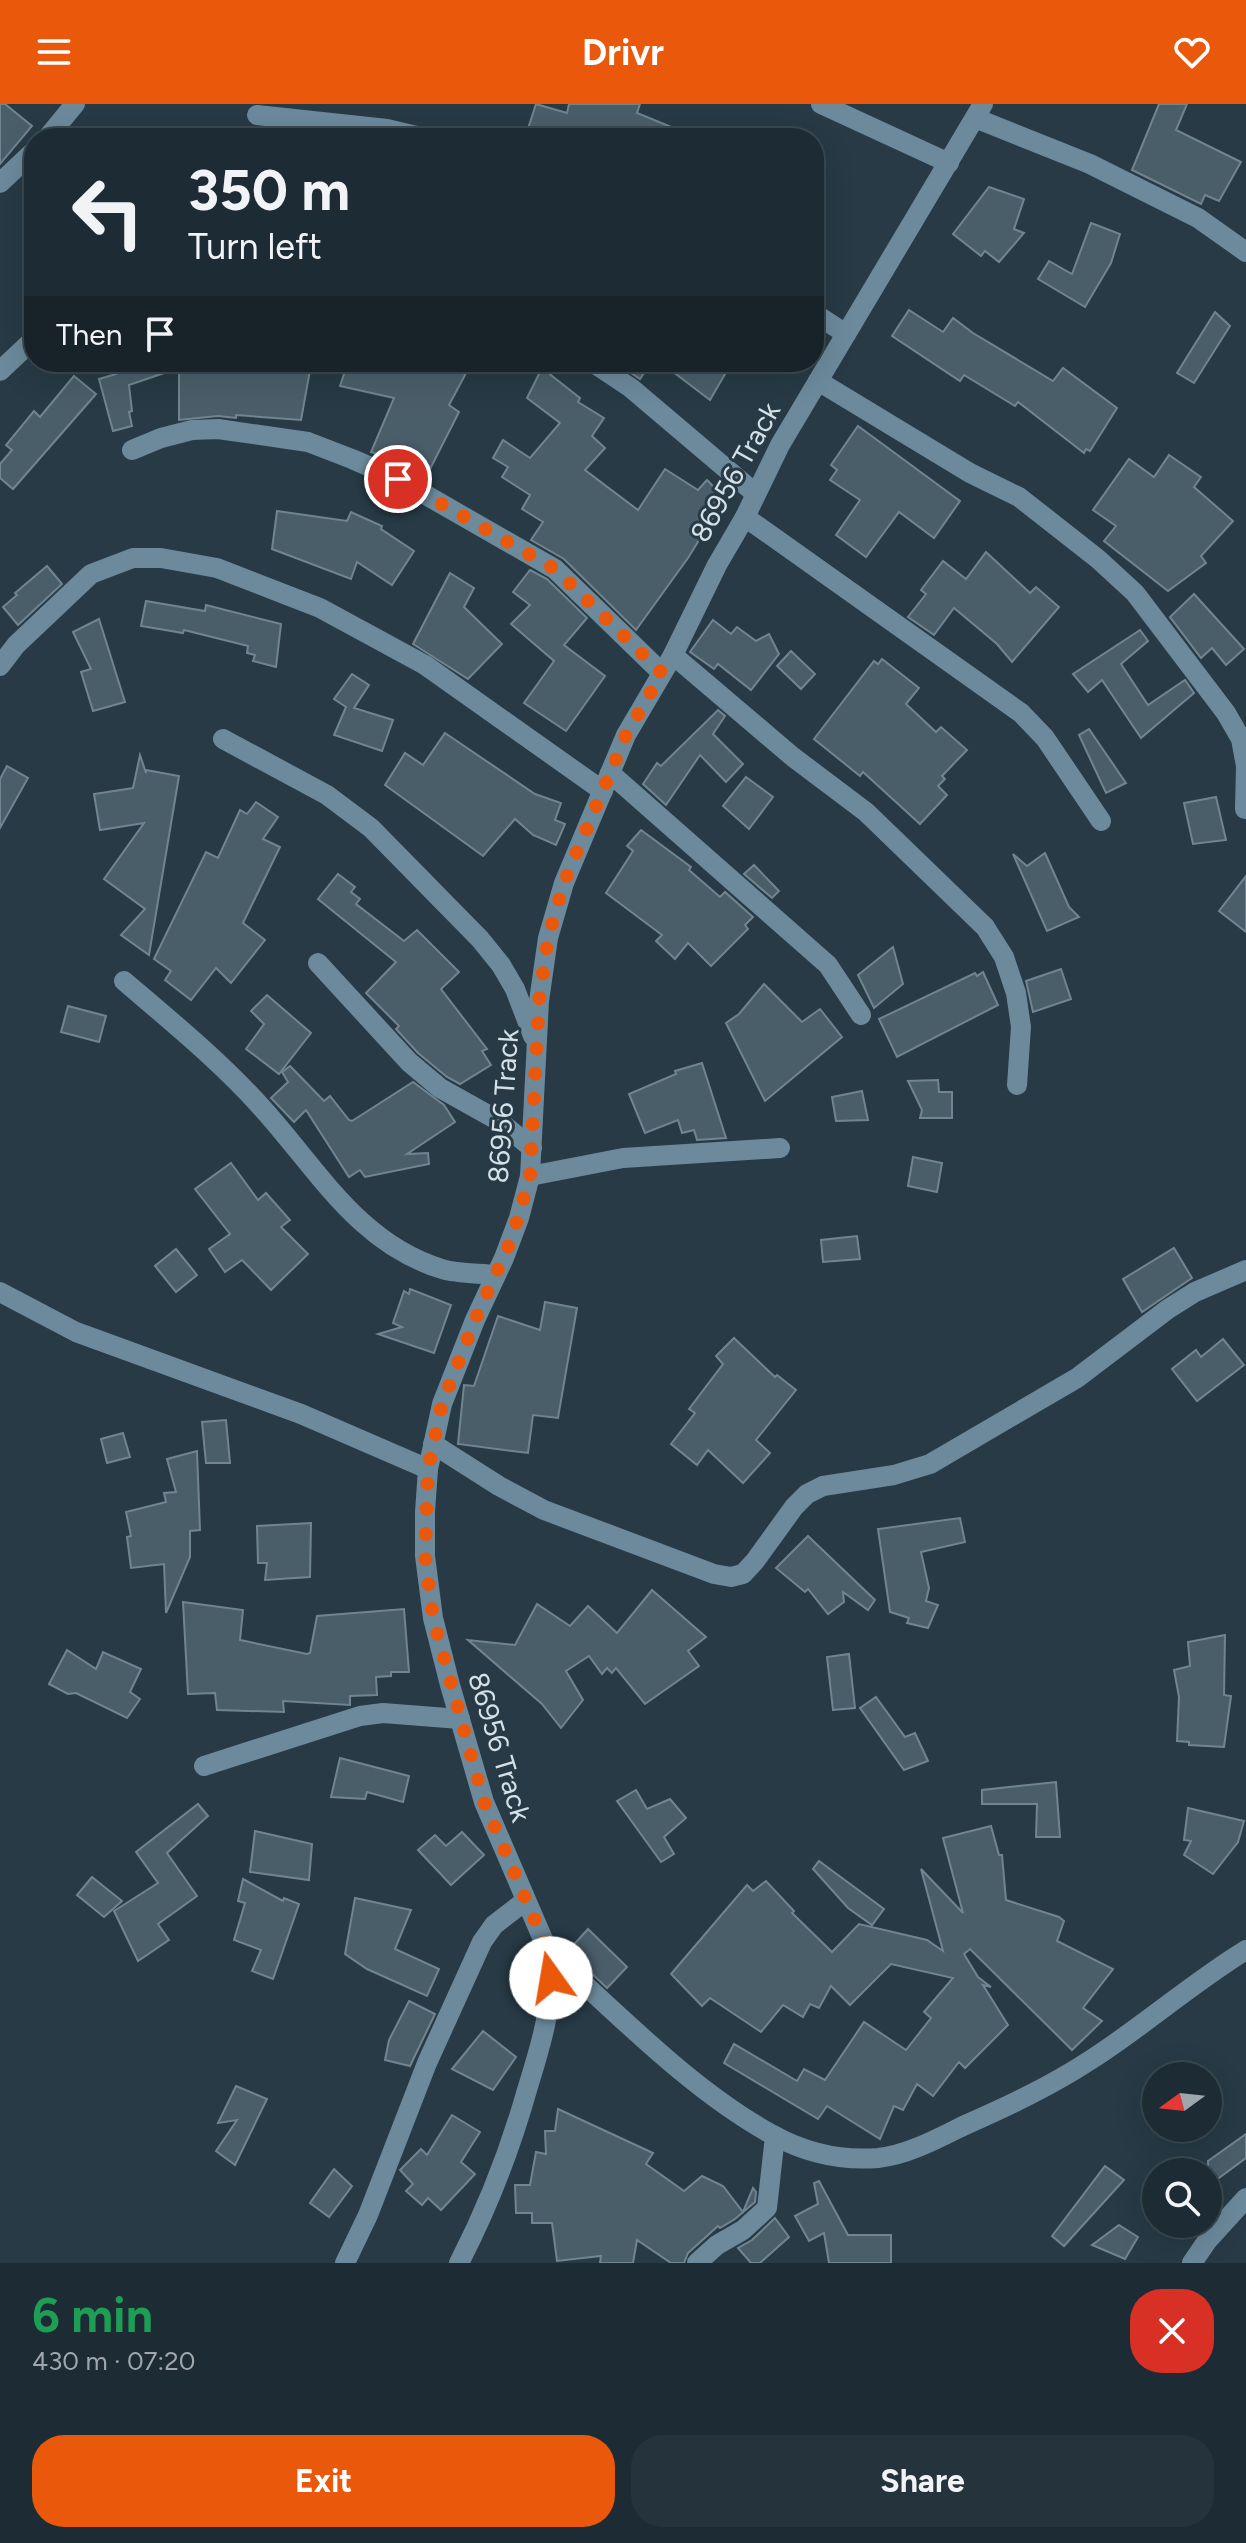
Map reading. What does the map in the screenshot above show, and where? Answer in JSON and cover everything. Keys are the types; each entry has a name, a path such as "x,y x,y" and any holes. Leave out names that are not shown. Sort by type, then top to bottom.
{"street":[{"path":"55,128 75,104"},
{"path":"821,104 949,163"},
{"path":"979,111 1198,218 1246,252"},
{"name":"86956 Track","path":"824,371 979,111"},
{"path":"257,115 378,128"},
{"path":"0,183 24,160"},
{"path":"824,320 846,334"},
{"path":"0,371 24,348"},
{"path":"607,372 631,388 756,494"},
{"name":"86956 Track","path":"459,2263 483,2216 513,2139 544,2035 551,1991 548,1951 484,1802 433,1618 425,1556 428,1469 442,1404 519,1218 530,1176 535,1044 548,938 564,883 626,735 673,655 780,445 823,372"},
{"path":"818,381 970,473 1019,497 1098,559 1135,593 1226,713 1241,739 1246,766 1245,809"},
{"path":"132,450 192,430 218,429 308,442 352,459 398,479 555,569 662,673"},
{"path":"745,517 1021,713 1045,738 1101,821"},
{"path":"0,666 16,645 91,574 133,558 161,558 217,568 320,608 425,665 606,782 828,965 861,1015"},
{"path":"673,655 793,757 866,812 985,927 1004,957 1016,993 1021,1027 1017,1085"},
{"path":"223,739 327,795 371,828 480,939 501,965 515,989 535,1044"},
{"path":"318,963 416,1069 440,1088 499,1121 532,1148"},
{"path":"124,981 241,1086 351,1213 384,1243 414,1259 445,1270 496,1275"},
{"path":"530,1176 623,1158 780,1148"},
{"path":"433,1444 544,1510 714,1574 731,1577 743,1574 755,1561 807,1494 823,1486 904,1473 930,1464 1077,1378 1195,1292 1246,1270"},
{"path":"0,1292 76,1332 301,1414 428,1469"},
{"path":"204,1766 360,1716 383,1713 460,1719"},
{"path":"345,2263 368,2215 427,2063 482,1942 494,1925 525,1901"},
{"path":"548,1951 662,2053 732,2110 775,2136 816,2153 851,2159 882,2158 922,2145 1034,2094 1093,2059 1246,1950"},
{"path":"697,2263 710,2250 743,2230 767,2208 775,2136"},
{"path":"1192,2263 1207,2241 1246,2198"}],"building":[{"path":"0,104 5,104 32,126 24,128 24,136 0,164"},
{"path":"536,104 567,113 569,104 640,104 637,113 674,128 528,128"},
{"path":"1159,104 1187,104 1176,130 1241,162 1219,201 1205,195 1201,204 1132,170"},
{"path":"989,187 1024,199 1014,229 1024,233 999,262 985,251 981,256 953,234"},
{"path":"1091,223 1120,234 1111,263 1085,307 1038,279 1049,261 1072,274"},
{"path":"909,310 943,332 953,318 1053,381 1063,368 1117,408 1090,451 1086,449 1084,453 1018,402 1015,406 964,375 960,381 892,336"},
{"path":"1215,312 1230,326 1194,383 1177,373"},
{"path":"167,372 129,385 132,426 113,431 99,379 116,374"},
{"path":"179,372 310,372 301,420 236,415 236,418 218,416 179,420"},
{"path":"345,372 467,372 449,405 459,412 425,479 371,452 394,398 340,386"},
{"path":"540,372 547,372 580,398 578,402 604,418 592,436 605,448 585,470 638,510 665,469 698,490 707,480 725,498 688,558 636,630 564,559 531,540 543,522 522,509 530,495 502,477 508,467 493,458 503,440 530,458 560,423 527,398"},
{"path":"630,372 645,372 640,379"},
{"path":"673,372 726,372 710,400"},
{"path":"74,376 96,394 13,489 0,478 0,464 12,450 6,445 34,411 40,417"},
{"path":"858,426 960,501 934,538 899,512 866,557 836,535 860,500 830,480 837,470 831,465"},
{"path":"1169,455 1201,477 1194,487 1233,521 1201,556 1206,563 1168,591 1104,541 1116,526 1093,510 1129,459 1154,477"},
{"path":"277,511 347,521 351,512 382,526 381,529 414,551 392,585 357,562 351,579 272,549"},
{"path":"986,552 1030,593 1036,587 1059,607 1012,662 997,644 954,608 934,635 908,617 926,594 921,590 943,561 966,579"},
{"path":"47,566 62,584 18,625 3,607"},
{"path":"530,570 547,579 587,618 564,645 605,676 566,731 524,703 554,661 511,624 530,605 513,592"},
{"path":"450,573 474,588 464,607 502,644 468,679 413,644"},
{"path":"1194,594 1244,649 1226,665 1212,648 1201,658 1170,617"},
{"path":"146,601 205,611 206,605 281,624 276,667 253,661 255,655 247,653 248,646 184,630 183,633 141,626"},
{"path":"99,619 125,702 93,711 81,672 91,669 73,632"},
{"path":"713,620 731,634 737,627 756,641 769,634 779,654 751,690 718,664 714,669 690,652"},
{"path":"1140,630 1148,641 1121,664 1148,705 1185,680 1194,693 1141,738 1102,680 1088,692 1073,674"},
{"path":"791,651 815,674 801,689 777,666"},
{"path":"882,659 919,688 906,704 936,732 941,727 967,750 942,776 945,779 938,786 947,795 920,824 863,772 860,776 814,739 874,661 878,664"},
{"path":"352,674 369,685 354,708 393,720 382,751 334,735 346,707 334,699"},
{"path":"718,710 725,716 713,734 743,764 726,782 700,755 666,805 643,784 657,763 661,766"},
{"path":"1089,729 1126,783 1106,793 1079,735"},
{"path":"445,733 535,794 561,803 555,820 565,824 556,845 533,835 515,819 483,856 385,785 405,753 423,765"},
{"path":"140,755 146,773 146,770 179,776 149,955 121,935 145,909 104,879 144,823 100,830 94,794 133,788"},
{"path":"7,766 28,778 0,828 0,779"},
{"path":"746,777 773,797 749,829 723,806"},
{"path":"1216,797 1226,840 1193,844 1184,803"},
{"path":"256,802 278,817 263,839 280,847 243,923 265,940 231,983 216,968 191,1000 165,980 171,971 154,959 206,852 218,858 240,810 247,814"},
{"path":"641,830 691,867 689,870 720,897 725,892 753,917 745,925 748,929 711,966 688,943 675,959 656,941 662,935 606,893 633,851 627,846"},
{"path":"1045,853 1069,907 1079,917 1047,931 1013,854 1027,866"},
{"path":"754,865 779,891 772,898 744,874"},
{"path":"338,874 355,887 351,892 360,899 356,904 404,941 417,930 459,972 441,989 487,1049 482,1051 491,1065 460,1084 447,1077 418,1053 396,1029 399,1026 366,993 396,962 318,899"},
{"path":"1246,876 1246,932 1219,911"},
{"path":"893,947 903,984 874,1008 858,975"},
{"path":"1061,969 1071,999 1033,1012 1026,981"},
{"path":"983,972 998,1005 897,1057 879,1019"},
{"path":"764,984 802,1022 820,1009 842,1037 765,1101 726,1023 739,1014"},
{"path":"267,995 311,1033 279,1074 246,1049 264,1024 251,1011"},
{"path":"68,1006 106,1016 99,1042 61,1032"},
{"path":"702,1063 726,1138 697,1140 694,1130 682,1133 678,1120 645,1133 629,1094 676,1074 675,1071"},
{"path":"290,1066 324,1101 330,1096 349,1120 413,1082 444,1105 455,1122 407,1154 428,1153 429,1164 365,1177 360,1170 349,1177 306,1110 294,1122 271,1098 288,1082 282,1072"},
{"path":"938,1080 939,1092 952,1092 952,1118 920,1118 922,1110 908,1081"},
{"path":"862,1091 868,1120 836,1121 832,1097"},
{"path":"913,1157 942,1163 937,1192 908,1186"},
{"path":"231,1163 258,1200 266,1193 290,1220 281,1227 308,1254 271,1290 242,1260 225,1272 209,1249 230,1234 195,1189"},
{"path":"857,1236 860,1259 823,1262 821,1240"},
{"path":"1174,1248 1192,1278 1142,1312 1123,1279"},
{"path":"176,1249 197,1275 176,1292 155,1266"},
{"path":"410,1289 451,1305 434,1353 378,1334 402,1327 393,1323 404,1291 409,1294"},
{"path":"545,1302 577,1308 558,1418 533,1415 528,1453 458,1444 464,1385 474,1386 498,1316 540,1330"},
{"path":"734,1338 775,1377 777,1375 796,1390 756,1440 770,1453 743,1483 708,1450 697,1465 671,1444 695,1413 689,1409 723,1364 716,1356"},
{"path":"1223,1339 1244,1365 1197,1401 1172,1369 1196,1350 1201,1357"},
{"path":"226,1420 230,1463 206,1463 202,1422"},
{"path":"123,1433 130,1457 107,1463 101,1439"},
{"path":"197,1451 200,1530 190,1531 190,1557 166,1613 164,1564 131,1568 127,1537 131,1536 126,1512 166,1502 164,1493 176,1492 167,1459"},
{"path":"960,1518 965,1542 921,1552 929,1588 926,1601 938,1605 928,1628 907,1623 909,1618 890,1612 878,1529"},
{"path":"311,1523 310,1577 265,1580 267,1563 258,1563 257,1526"},
{"path":"808,1536 875,1600 868,1610 843,1592 844,1602 828,1614 808,1589 805,1592 776,1568"},
{"path":"652,1590 706,1637 688,1651 699,1666 645,1704 616,1668 612,1673 607,1668 602,1674 589,1656 566,1671 583,1700 561,1728 542,1704 468,1640 515,1645 537,1604 570,1626 588,1606 617,1633"},
{"path":"183,1602 243,1610 240,1640 307,1654 310,1653 317,1616 404,1609 409,1672 391,1672 391,1676 376,1677 377,1695 350,1696 350,1705 283,1701 284,1712 217,1710 215,1693 188,1694"},
{"path":"1225,1635 1224,1695 1231,1696 1224,1747 1189,1745 1189,1742 1177,1741 1179,1697 1174,1670 1190,1666 1188,1642"},
{"path":"67,1650 96,1669 103,1652 141,1669 130,1692 140,1699 127,1718 76,1693 68,1694 49,1684"},
{"path":"849,1654 855,1708 833,1710 827,1657"},
{"path":"876,1697 905,1737 915,1733 928,1761 904,1770 860,1708"},
{"path":"340,1758 409,1776 403,1802 367,1792 365,1799 331,1797"},
{"path":"1056,1782 1060,1837 1036,1837 1037,1804 982,1804 982,1790"},
{"path":"636,1790 647,1809 670,1799 686,1818 664,1837 674,1854 661,1862 617,1801"},
{"path":"198,1804 208,1816 167,1853 197,1896 158,1924 169,1940 138,1961 114,1911 158,1883 136,1852"},
{"path":"1188,1808 1244,1821 1238,1842 1213,1874 1184,1855 1191,1841 1184,1840"},
{"path":"991,1826 999,1855 1002,1855 1006,1900 1059,1917 1064,1921 1057,1941 1113,1969 1083,2008 1102,2021 1072,2050 970,1949 964,1954 978,1977 991,1987 983,1985 1008,2025 965,2068 959,2062 933,2096 917,2084 903,2110 894,2106 880,2139 827,2106 818,2119 724,2063 734,2044 797,2081 804,2069 825,2080 864,2022 906,2050 931,2018 924,2012 953,1978 891,1964 850,2005 831,1986 819,2008 810,2004 803,2017 783,2005 761,2032 710,1998 702,2006 671,1974 747,1885 753,1891 766,1881 794,1911 792,1913 832,1952 859,1924 927,1940 943,1951 921,1869 963,1913 943,1838"},
{"path":"255,1831 312,1844 309,1880 250,1872"},
{"path":"462,1832 484,1855 451,1885 418,1850 435,1835 446,1846"},
{"path":"819,1861 884,1909 872,1925 848,1908 813,1869"},
{"path":"92,1877 122,1901 104,1917 77,1895"},
{"path":"243,1879 283,1901 284,1898 299,1904 273,1979 252,1971 261,1950 234,1940 245,1903 238,1901"},
{"path":"355,1898 411,1910 395,1949 439,1969 427,1996 367,1969 345,1954"},
{"path":"588,1929 627,1967 607,1988 568,1951"},
{"path":"409,2001 435,2014 410,2066 385,2060 389,2040"},
{"path":"483,2031 516,2057 493,2090 452,2069"},
{"path":"236,2086 267,2099 235,2165 216,2151 237,2120 218,2123"},
{"path":"558,2109 653,2153 646,2164 684,2191 702,2176 723,2186 743,2212 753,2188 756,2192 755,2202 735,2219 720,2228 718,2226 688,2253 684,2263 671,2263 637,2240 633,2263 600,2263 601,2256 557,2261 552,2223 532,2223 532,2213 516,2213 515,2185 530,2185 536,2152 546,2154 545,2131 555,2131"},
{"path":"452,2115 480,2132 461,2162 475,2174 441,2210 428,2198 422,2205 406,2191 413,2184 400,2170 421,2149 427,2155"},
{"path":"1246,2134 1246,2158 1222,2176 1222,2158 1212,2158"},
{"path":"1105,2166 1124,2180 1064,2246 1052,2236"},
{"path":"334,2169 352,2186 329,2217 310,2203"},
{"path":"819,2181 848,2235 891,2235 891,2263 829,2263 824,2233 809,2241 795,2216 818,2204 814,2183"},
{"path":"775,2218 789,2237 760,2263 751,2263 738,2248 752,2240"},
{"path":"1119,2225 1138,2237 1125,2259 1092,2245"}],"route":[{"path":"398,479 555,569 662,673 626,735 564,883 548,938 539,1001 530,1176 512,1238 442,1404 428,1469 425,1556 433,1618 484,1802 548,1951 551,1978"}]}
